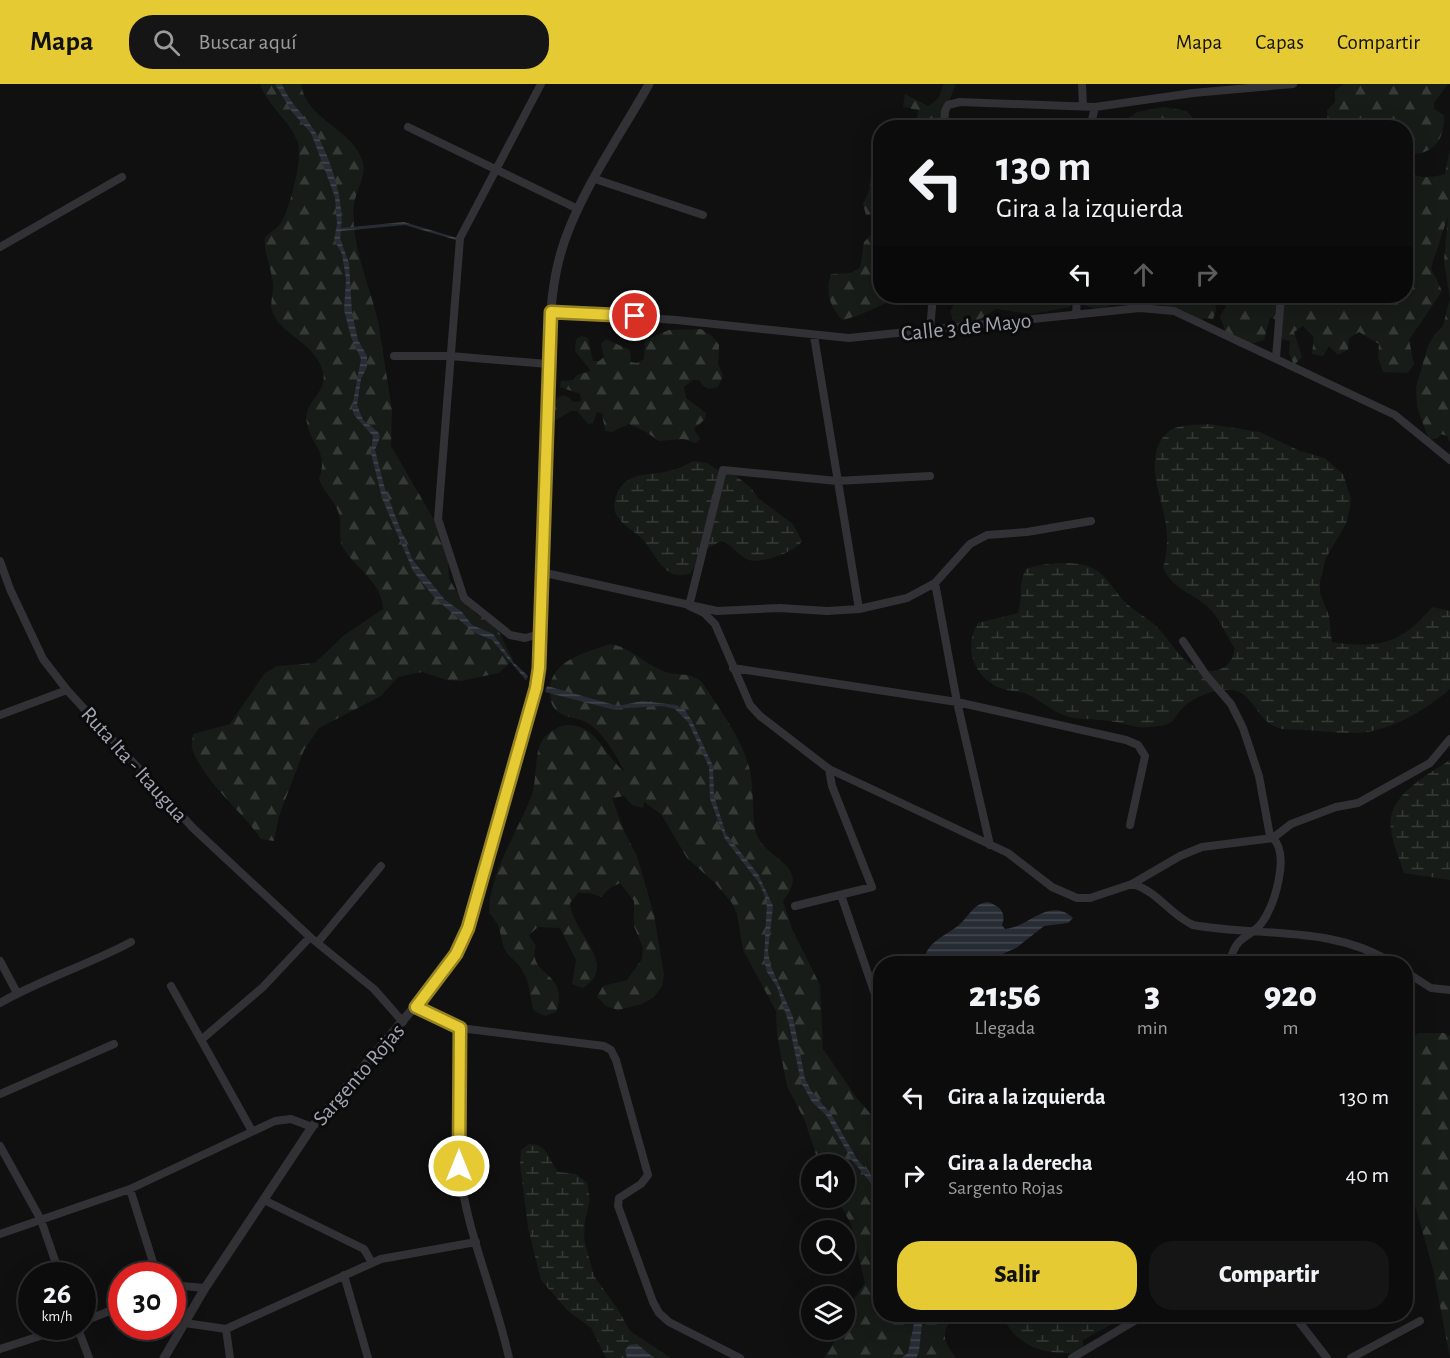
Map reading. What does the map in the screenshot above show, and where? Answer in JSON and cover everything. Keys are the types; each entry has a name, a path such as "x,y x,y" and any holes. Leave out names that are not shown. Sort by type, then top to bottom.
{"street":[{"path":"540,634 525,638 510,635 464,598 438,519 459,240 500,173 542,84"},
{"name":"Sargento Rojas","path":"186,1321 205,1288 312,1127 416,1007 456,954 468,928 536,688 539,668 548,364 551,312 560,254 578,210 649,84"},
{"path":"1082,84 1083,106"},
{"path":"944,120 948,105 960,102 1095,107 1250,86 1293,84"},
{"path":"1092,120 1095,107"},
{"path":"408,127 578,210"},
{"path":"0,247 122,177"},
{"path":"595,179 703,215"},
{"path":"930,328 932,303"},
{"path":"1076,315 1077,303"},
{"path":"1276,358 1280,303"},
{"name":"Calle 3 de Mayo","path":"551,312 688,321 849,338 1140,308 1174,311 1395,415 1450,460"},
{"path":"814,336 860,609"},
{"path":"394,356 450,356 548,364"},
{"path":"688,606 723,470 837,482 930,476"},
{"path":"541,572 723,612 780,608 827,611 860,609 906,598 935,583 970,544 987,535 1036,531 1091,521"},
{"name":"Ruta Ita - Itaugua","path":"0,561 10,589 43,659 67,690 194,828 310,937 374,989 403,1022"},
{"path":"935,583 957,702 990,844"},
{"path":"0,594 10,589"},
{"path":"688,606 704,613 715,624 750,705 760,716 829,769 990,844 1008,854 1052,887 1077,898 1090,898 1132,884 1180,856 1202,847 1271,837 1291,824 1336,807 1358,803 1422,768 1450,739"},
{"path":"1183,640 1206,675 1231,704 1243,728 1259,776 1271,837 1280,850 1277,888 1262,923 1253,933 1239,942 1232,956"},
{"path":"733,668 957,702 1138,745 1145,756 1130,825"},
{"path":"0,715 67,690"},
{"path":"795,906 872,887 832,786 829,769"},
{"path":"318,942 381,866"},
{"path":"1132,884 1146,888 1181,919 1193,925 1253,933 1327,937 1382,956"},
{"path":"841,895 873,989"},
{"path":"201,1040 263,987 310,937"},
{"path":"0,1003 34,983 91,963 131,942"},
{"path":"0,961 17,993"},
{"path":"1413,976 1431,988 1450,990"},
{"path":"171,986 252,1131"},
{"path":"416,1007 460,1028 604,1046 611,1050 627,1096 648,1175 641,1184 619,1198 618,1206 653,1302 659,1313 669,1322 740,1358"},
{"path":"460,1028 459,1166 461,1189 500,1319 509,1358"},
{"path":"0,1094 114,1044"},
{"path":"0,1234 130,1189 274,1121 291,1119 312,1127"},
{"path":"0,1146 41,1220 56,1262"},
{"path":"130,1189 153,1262"},
{"path":"264,1200 364,1249 372,1263"},
{"path":"186,1323 226,1329 372,1263 397,1256 477,1242"},
{"path":"344,1275 368,1358"},
{"path":"186,1286 205,1288"},
{"path":"1351,1358 1420,1321"},
{"path":"1072,1358 1133,1322"},
{"path":"1299,1322 1327,1358"},
{"path":"226,1329 230,1358"},
{"path":"0,1349 28,1340"},
{"path":"82,1340 89,1358"},
{"name":"Sargento Rojas","path":"164,1358 175,1340"}],"green space":[{"path":"260,84 301,84 304,96 311,106 347,138 361,157 364,170 354,205 355,234 357,249 378,321 392,410 391,446 447,542 449,578 455,589 478,616 490,619 513,660 499,673 460,681 447,680 422,672 398,677 381,696 319,728 304,750 279,816 274,841 261,839 204,772 192,748 193,734 230,724 265,673 277,666 315,663 343,636 383,609 382,599 373,583 343,548 338,511 319,479 322,469 321,455 309,431 307,415 308,409 323,384 322,369 319,361 309,349 278,322 272,311 273,280 265,250 265,237 278,226 285,214 295,182 299,150 290,127 268,100"},
{"path":"944,84 956,84 942,120 917,120 918,110 903,107 905,94 928,106 938,99"},
{"path":"1344,84 1448,84 1434,103 1434,109 1444,115 1443,130 1437,143 1427,151 1413,154 1413,120 1328,120 1327,110 1335,102 1335,90"},
{"path":"1163,107 1187,111 1194,120 1127,120 1137,112"},
{"path":"899,118 917,120 891,120"},
{"path":"1450,149 1450,299 1444,261 1448,216 1431,268 1442,291 1409,340 1414,364 1408,373 1383,372 1378,357 1379,344 1359,332 1349,338 1348,350 1338,355 1329,346 1323,356 1312,354 1314,337 1303,326 1294,332 1302,357 1294,365 1289,353 1290,341 1282,339 1280,322 1270,317 1264,340 1240,347 1229,341 1220,317 1227,303 1413,303 1413,174 1424,177 1445,174"},
{"path":"872,166 873,214 866,215 863,204 869,191"},
{"path":"873,233 873,303 887,303 858,316 842,320 830,298 829,281 831,274 850,273 860,268 864,242"},
{"path":"1450,299 1450,442 1447,436 1441,434 1438,438 1429,440 1417,407 1416,387 1428,346 1443,326"},
{"path":"954,303 1071,303 1070,307 1032,314 996,309 981,319 966,323 954,322 950,312"},
{"path":"1112,303 1112,305 1092,308 1084,304"},
{"path":"1215,303 1216,311 1213,319 1204,318 1201,321 1170,313 1162,304"},
{"path":"701,329 712,336 719,345 718,363 723,376 718,387 715,388 705,387 699,380 693,380 684,387 686,398 706,413 705,419 694,429 700,439 696,443 683,439 659,441 629,424 612,432 605,431 602,413 597,412 593,423 588,424 577,411 571,411 556,420 551,418 554,403 561,396 565,395 574,402 581,401 580,394 560,387 561,381 573,380 577,375 591,371 575,351 576,339 581,336 588,338 593,361 599,361 604,357 601,344 606,339 630,350 631,362 637,363 644,359 645,340 669,330"},
{"path":"1209,424 1260,432 1300,451 1325,458 1343,474 1351,499 1349,512 1346,524 1326,558 1320,581 1320,593 1329,616 1332,642 1363,645 1388,641 1410,629 1432,607 1450,611 1450,689 1430,705 1406,719 1368,732 1281,729 1266,721 1246,697 1233,690 1212,692 1197,698 1185,706 1169,723 1144,727 1067,716 1026,694 996,686 980,673 975,664 971,644 978,623 1018,613 1022,580 1026,569 1058,563 1083,565 1096,570 1125,602 1164,634 1189,663 1211,671 1228,664 1235,649 1217,617 1202,602 1173,582 1163,568 1167,536 1156,478 1156,453 1160,442 1172,429 1187,425"},
{"path":"694,461 707,463 723,473 735,475 751,488 758,498 793,524 802,541 785,553 769,559 754,561 745,558 721,541 703,551 691,573 682,575 668,571 643,540 617,516 614,503 621,486 633,477 673,470"},
{"path":"610,644 625,649 658,669 693,677 702,682 730,725 742,747 750,771 757,835 762,844 785,864 793,879 791,889 783,901 792,929 820,985 823,1049 856,1097 873,1117 873,1322 950,1322 945,1336 956,1358 824,1358 835,1340 855,1340 855,1297 865,1283 855,1241 855,1220 849,1220 842,1208 855,1208 855,1154 816,1154 805,1121 787,1086 777,1035 776,1011 743,950 737,914 732,903 715,883 687,858 661,814 644,802 643,808 632,805 624,796 612,798 625,833 637,856 654,915 664,975 662,986 654,997 642,1004 618,1010 606,1006 597,997 603,986 627,980 642,959 643,948 634,926 634,901 620,883 610,888 601,897 590,893 578,893 570,903 578,926 596,959 597,969 593,979 583,988 572,984 576,960 560,928 538,927 529,935 536,946 537,963 554,981 559,999 556,1012 545,1016 534,1011 525,975 505,951 498,926 489,913 490,898 499,868 531,797 540,745 547,734 557,728 566,725 577,726 593,735 625,772 610,746 595,729 585,722 559,712 553,706 550,697 551,681 562,665 571,659"},
{"path":"1450,760 1450,880 1404,873 1392,835 1392,813 1396,804 1409,789"},
{"path":"1418,1033 1444,1033 1450,1036 1450,1358 1433,1269 1413,1198 1413,1038"},
{"path":"529,1144 544,1149 558,1172 576,1174 587,1183 590,1199 584,1239 594,1276 630,1331 671,1358 606,1358 591,1328 568,1311 541,1280 528,1228 520,1164 521,1150"},
{"path":"1007,1322 1116,1322 1083,1340 1083,1351 1071,1353 1035,1348 1015,1335"}],"shaded area":[{"path":"275,84 282,84 292,102 320,140 335,178 341,205 341,228 404,222 457,238 456,240 405,225 341,231 340,239 349,263 352,313 358,340 367,356 367,367 361,379 357,405 363,420 378,432 380,437 375,450 385,489 412,559 445,600 462,612 472,625 493,634 514,663 528,676 526,680 492,640 473,632 434,597 413,571 382,498 371,453 373,436 354,415 352,408 361,359 351,337 344,310 346,279 342,254 334,240 337,224 335,197 311,133 292,112"},
{"path":"547,686 618,706 642,701 676,705 685,710 713,766 714,796 726,834 758,874 773,906 768,950 770,964 793,1017 805,1079 812,1092 831,1114 854,1154 849,1154 826,1115 812,1102 801,1082 789,1024 777,987 767,972 764,959 767,901 759,883 725,839 710,799 709,767 688,722 675,709 662,706 611,709 545,692"},
{"path":"983,903 996,905 1001,910 1002,925 1005,929 1055,910 1064,912 1073,918 1068,923 1044,926 1016,948 998,956 926,956 928,949 938,939 957,927 976,907"},
{"path":"855,1156 873,1178 873,1186 855,1164"},
{"path":"914,1322 922,1322 919,1352 916,1358 901,1358 908,1353"},
{"path":"637,1344 654,1358 627,1358 625,1350 629,1345"}],"route":[{"path":"459,1166 460,1028 416,1007 456,954 468,928 536,688 540,644 539,616 551,312 635,316"}]}
